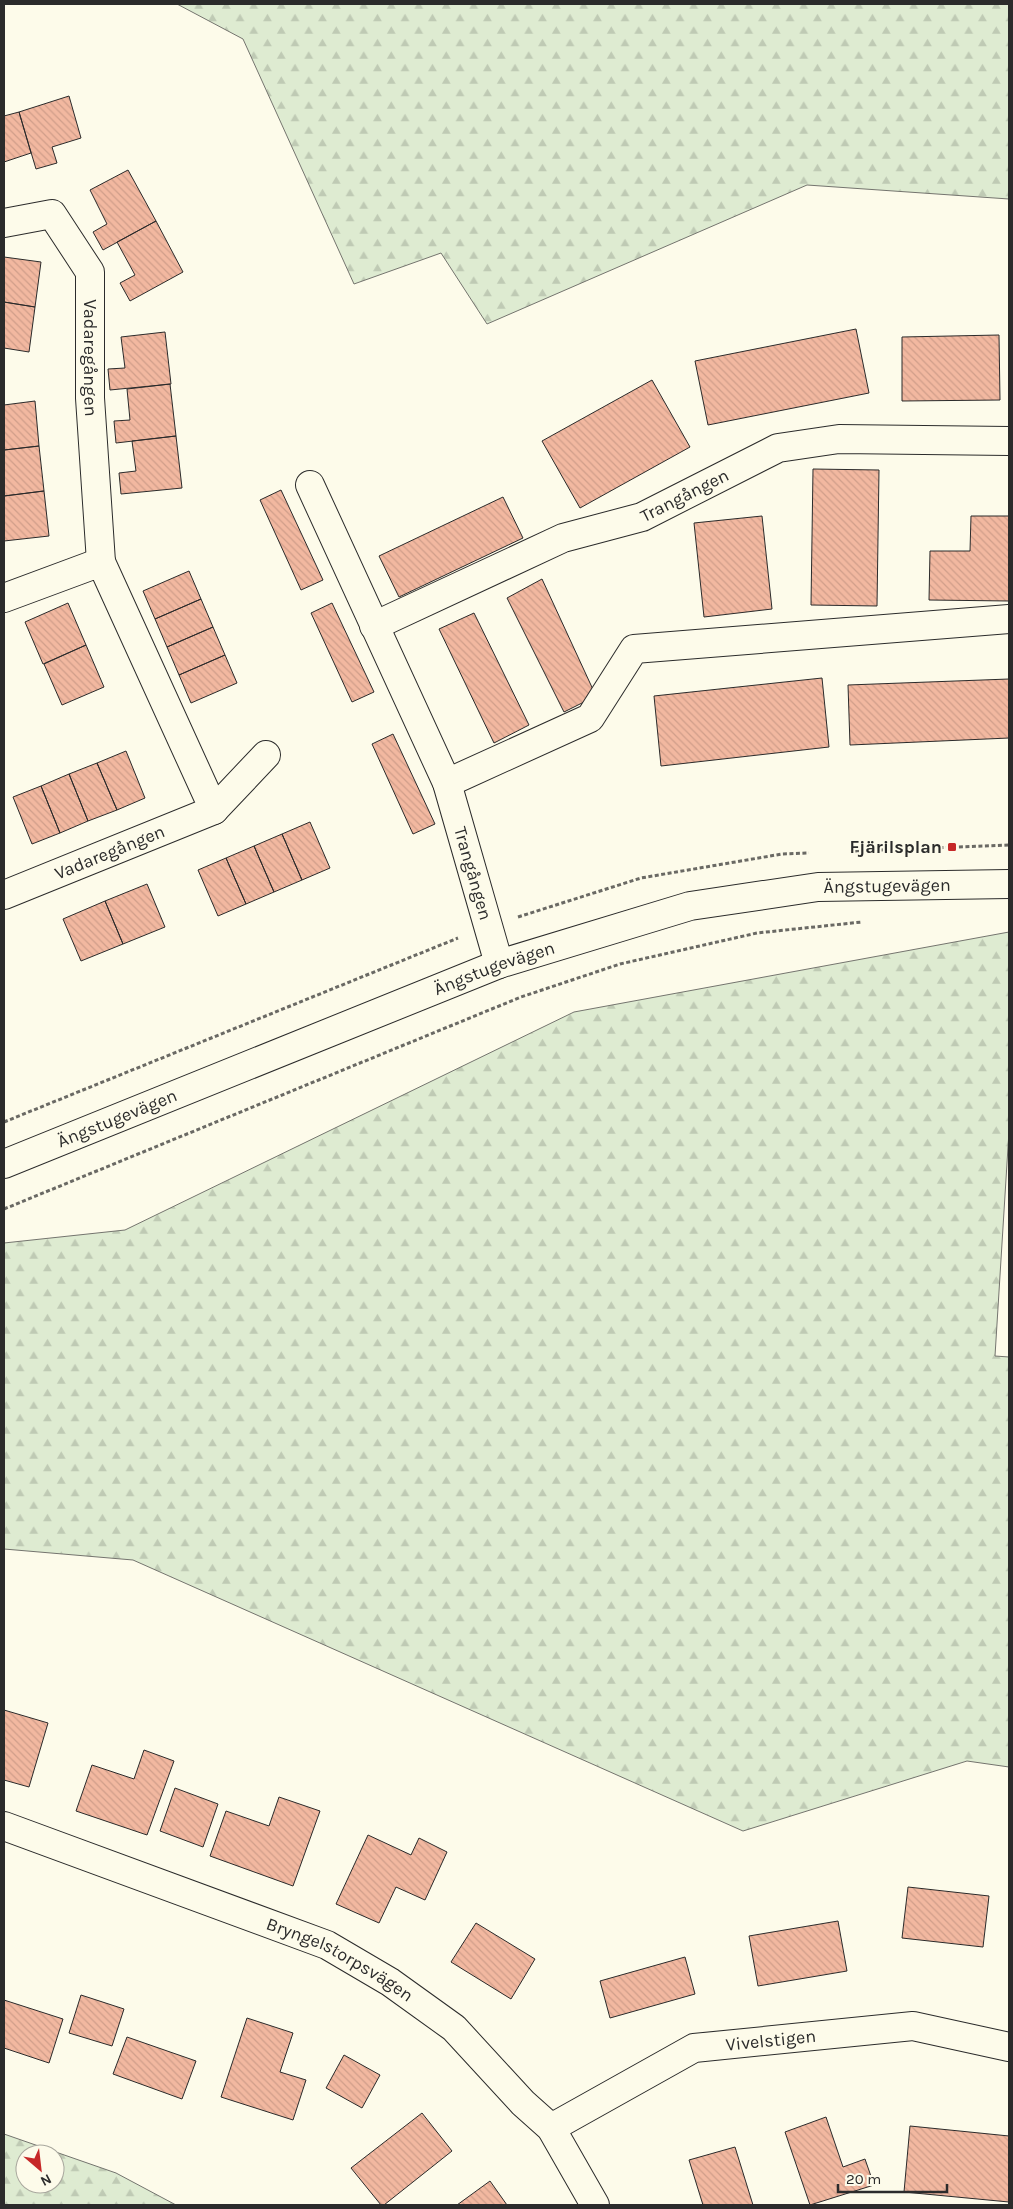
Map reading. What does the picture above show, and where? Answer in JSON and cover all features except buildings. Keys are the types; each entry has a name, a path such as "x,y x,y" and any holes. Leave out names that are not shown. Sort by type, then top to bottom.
{"street":[{"name":"Vadaregången","path":"4,223 52,214 90,272 90,398 101,562 214,810"},
{"name":"Trangången","path":"374,626 563,538 642,517 778,448 839,439 1009,441"},
{"name":"Trangången","path":"310,485 447,783 500,964"},
{"path":"4,598 101,562"},
{"path":"447,783 590,718 634,649 1009,619"},
{"name":"Vadaregången","path":"4,895 214,810 266,756"},
{"name":"Ängstugevägen","path":"4,1164 500,964 690,906 818,887 1009,884"},
{"name":"Bryngelstorpsvägen","path":"4,1826 327,1945 390,1982 454,2028 522,2103 551,2128 595,2205"},
{"name":"Vivelstigen","path":"551,2128 694,2048 913,2026 1009,2047"}],"path":[{"path":"4,1209 539,991 620,964 757,933 872,921"}],"green space":[{"path":"177,4 1009,4 1009,199 807,185 487,324 441,253 354,284 243,39"},
{"path":"1009,932 1009,1131 995,1356 1009,1357 1009,1767 967,1761 743,1831 133,1560 4,1549 4,1243 125,1230 574,1012"},
{"path":"4,2134 33,2144 15,2144 15,2194 65,2194 65,2155 116,2173 176,2205 4,2205"}],"place":[{"name":"Fjärilsplan","path":"952,847"}]}
